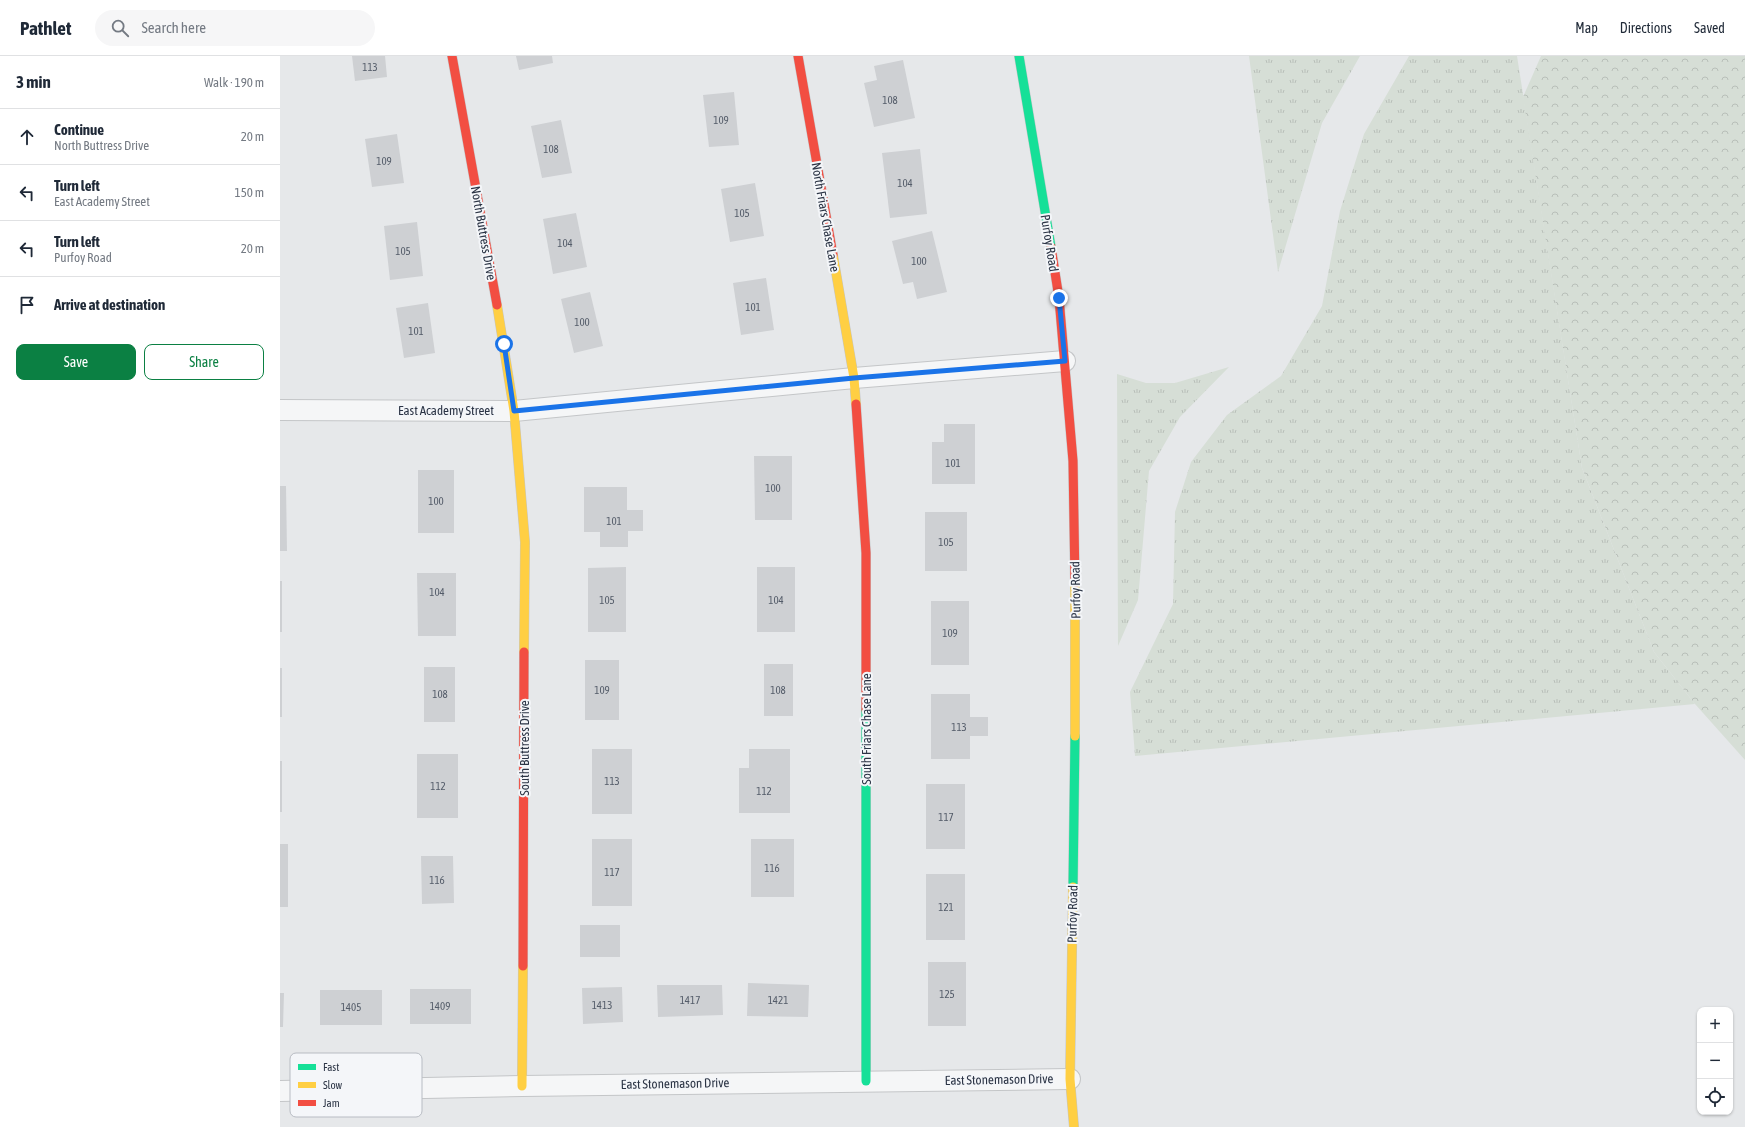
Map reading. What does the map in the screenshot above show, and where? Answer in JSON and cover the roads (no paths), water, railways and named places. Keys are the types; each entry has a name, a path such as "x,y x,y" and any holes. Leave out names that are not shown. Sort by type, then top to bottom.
{"street":[{"name":"North Buttress Drive","path":"452,56 504,344 514,411"},
{"name":"North Friars Chase Lane","path":"798,56 854,378"},
{"name":"Purfoy Road","path":"1019,56 1059,298 1073,461 1076,695 1070,1079 1074,1127"},
{"name":"East Academy Street","path":"280,410 514,411 854,378 1065,361"},
{"name":"South Friars Chase Lane","path":"854,378 866,553 866,1081"},
{"name":"South Buttress Drive","path":"514,411 525,542 522,1086"},
{"name":"East Stonemason Drive","path":"422,1088 1070,1079"},
{"name":"East Stonemason Drive","path":"280,1091 290,1091"}]}
